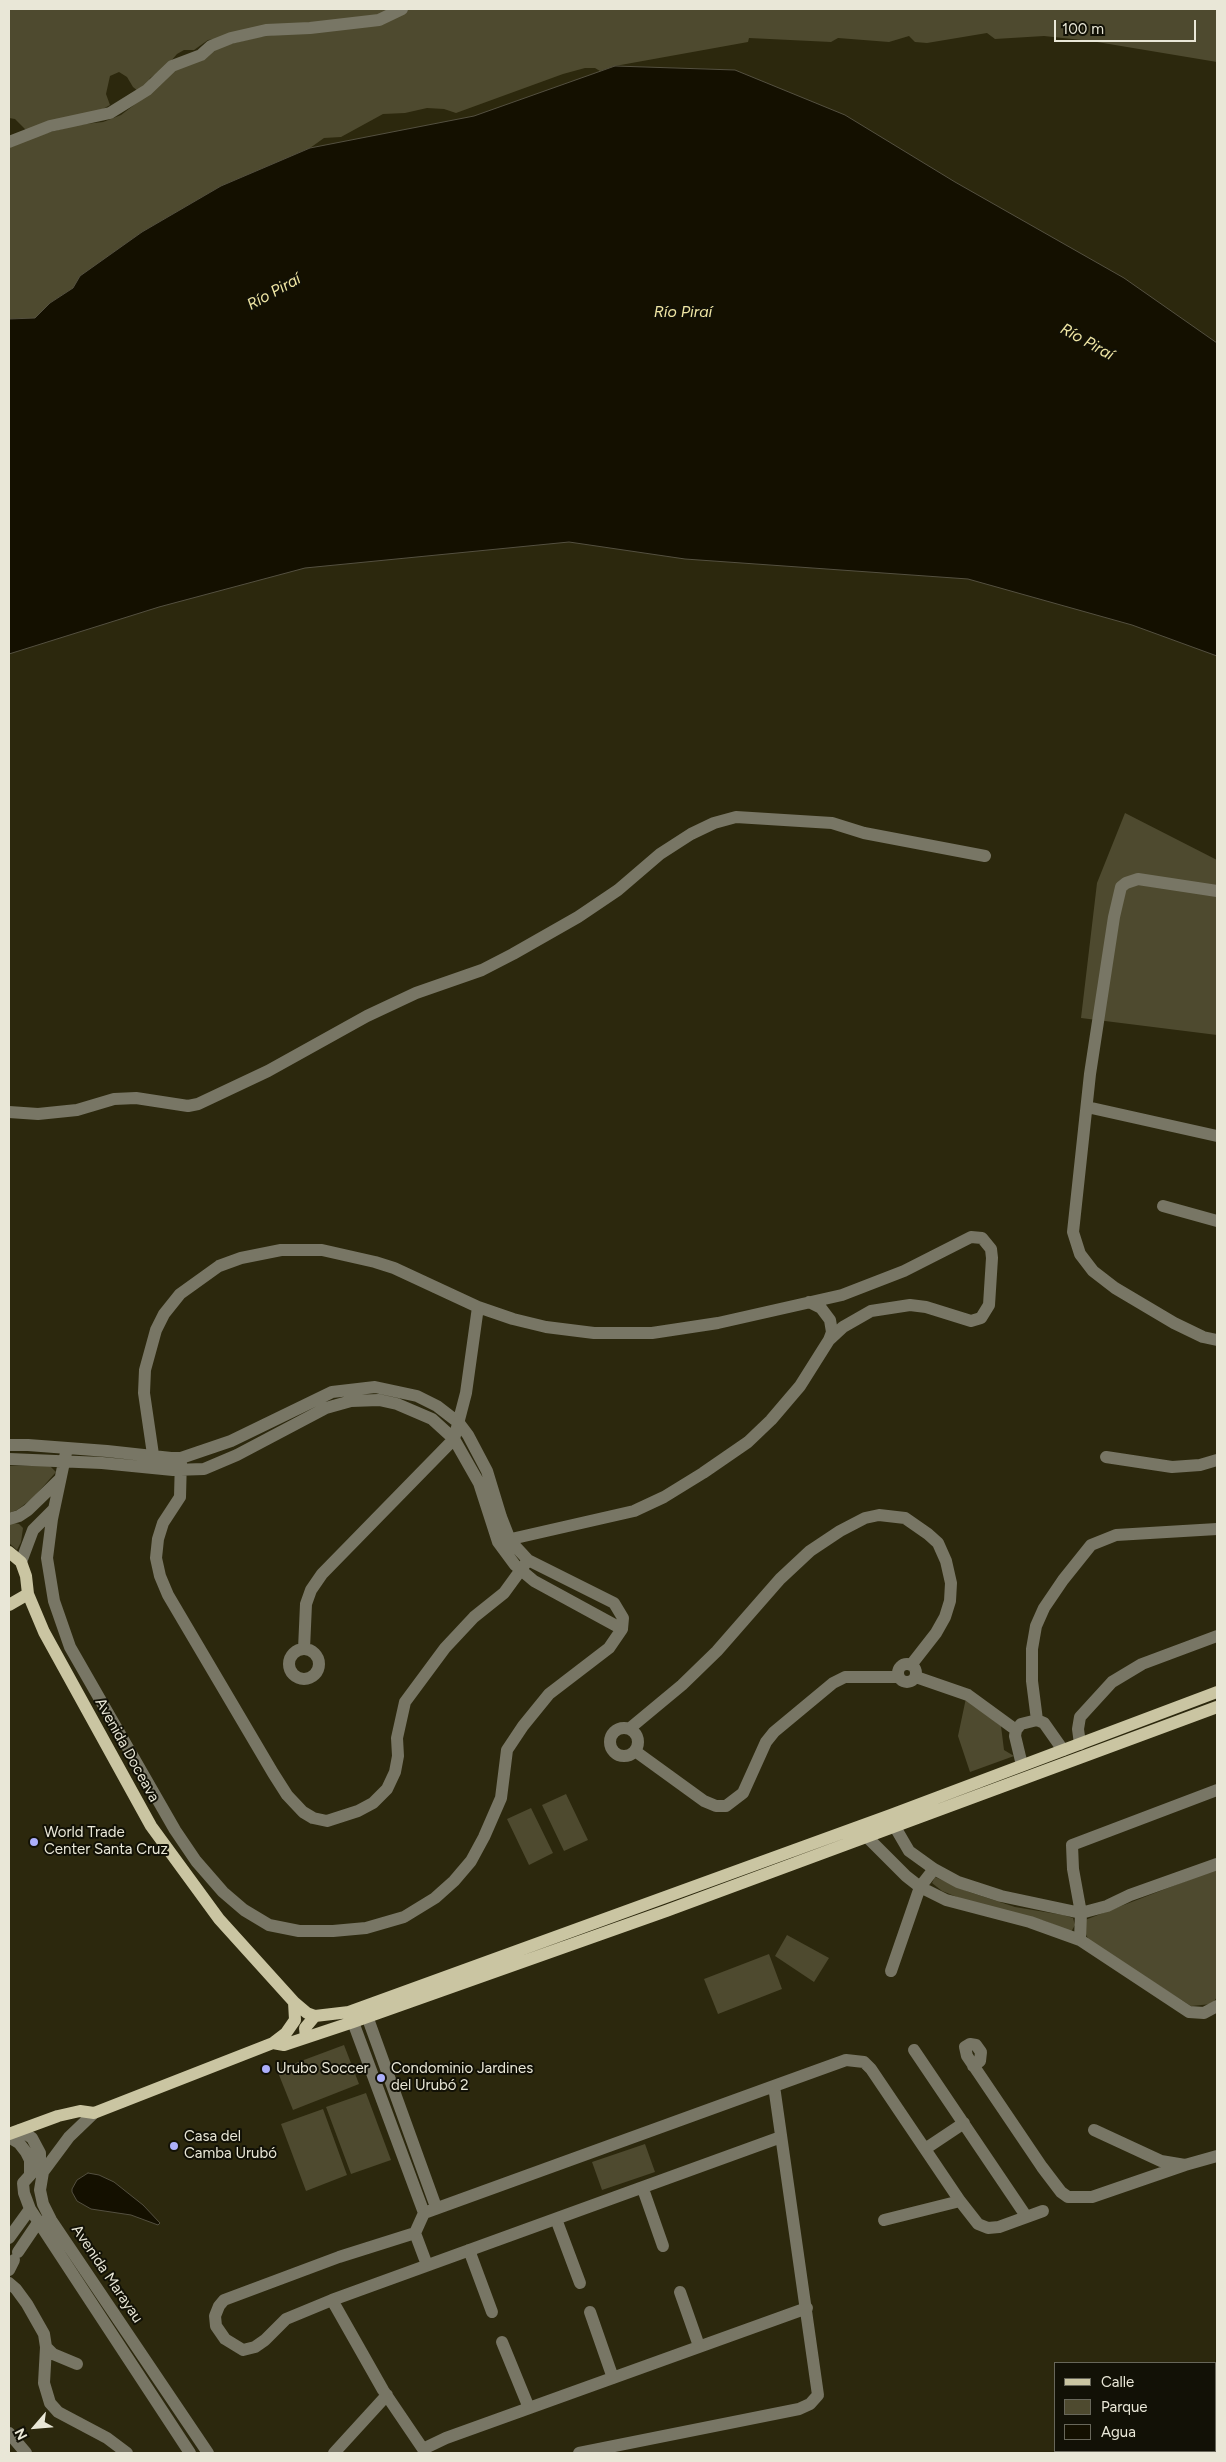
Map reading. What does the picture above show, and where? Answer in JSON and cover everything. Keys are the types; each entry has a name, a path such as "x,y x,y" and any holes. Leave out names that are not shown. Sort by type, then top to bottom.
{"main road":[{"path":"9,1552 21,1562"},
{"name":"Avenida Doceava","path":"21,1562 26,1576 28,1594 48,1640 151,1826 219,1919 294,2002 307,2014 315,2016"},
{"path":"9,1605 28,1594"},
{"path":"273,2043 284,2045 353,2022 666,1911 867,1837 893,1821 1022,1765 1217,1692"},
{"path":"306,2037 305,2028 315,2016 349,2012 1217,1707"},
{"path":"12,2134 80,2111 94,2113 273,2043 286,2033 295,2020 294,2002"}],"street":[{"path":"9,142 50,126 110,113 147,90 172,66 201,55 211,46 231,38 266,30 310,28 379,20 402,9"},
{"path":"9,1112 38,1114 77,1110 114,1099 136,1098 188,1106 198,1104 268,1071 367,1016 416,994 482,970 513,954 578,917 618,890 660,854 691,834 714,823 736,817 832,823 864,834 985,856"},
{"path":"1217,891 1138,879 1121,887 1114,917 1087,1107 1073,1232 1080,1254 1093,1271 1131,1298 1174,1323 1203,1337 1217,1340"},
{"path":"1087,1107 1217,1136"},
{"path":"1163,1206 1217,1222"},
{"path":"154,1462 144,1393 145,1370 150,1346 164,1314 180,1294 220,1266 241,1258 281,1250 322,1250 375,1262 394,1268 478,1307 546,1326 594,1332 652,1333 718,1323 842,1295 904,1271 971,1237 982,1238 991,1249 988,1305 981,1318 971,1321 926,1307 910,1305 883,1308 857,1319 829,1340"},
{"path":"504,1541 634,1510 664,1497 704,1473 748,1442 771,1420 800,1386 829,1340 832,1332 830,1320 821,1308 809,1302"},
{"path":"304,1649 306,1604 322,1574 454,1439 466,1393 478,1307"},
{"path":"66,1448 47,1558 52,1593 61,1625 74,1654 157,1799 196,1861 223,1892 244,1910 270,1925 299,1931 334,1931 366,1928 404,1917 435,1898 454,1881 470,1861 492,1820 501,1798 505,1757 523,1726 550,1694 609,1648 622,1629 623,1618 614,1603 509,1558 487,1471 468,1435 459,1422 437,1406 416,1396 396,1390 358,1388 322,1395 181,1464"},
{"path":"9,1459 64,1462 154,1462 181,1464 204,1469 237,1455 314,1413 351,1401 379,1400 413,1409 432,1419 454,1439 479,1482 504,1541"},
{"path":"9,1445 66,1448 154,1462"},
{"path":"1106,1457 1172,1467 1200,1465 1217,1460"},
{"path":"181,1464 180,1497 162,1523 158,1539 156,1558 160,1576 168,1596 273,1773 302,1812 313,1818 327,1820 358,1811 373,1803 387,1789 395,1772 398,1756 397,1738 405,1702 445,1648 474,1617 504,1593 525,1566"},
{"path":"32,1530 14,1518 59,1480"},
{"path":"21,1562 32,1530 54,1509"},
{"path":"635,1751 622,1756 612,1748 613,1734 620,1729 629,1728 682,1685 717,1651 780,1579 810,1551 840,1531 865,1518 879,1515 905,1518 916,1524 938,1543 946,1561 951,1592 945,1617 913,1671"},
{"path":"1063,1750 1048,1728 1037,1720 1032,1681 1032,1649 1036,1626 1044,1608 1063,1580 1091,1545 1116,1535 1217,1529"},
{"path":"525,1566 534,1581 622,1629"},
{"path":"1080,1744 1078,1729 1080,1718 1112,1682 1142,1664 1217,1636"},
{"path":"635,1751 704,1801 716,1806 726,1806 743,1793 766,1742 774,1732 833,1683 845,1677 899,1677 900,1667 968,1695 1016,1730"},
{"path":"1022,1765 1016,1742 1016,1730 1021,1724 1037,1720"},
{"path":"629,1728 638,1738 635,1751"},
{"path":"1080,1940 1081,1913 1073,1869 1072,1845 1217,1790"},
{"path":"893,1821 909,1851 934,1869 958,1882 1001,1896 1081,1913 1108,1906 1130,1895 1217,1864"},
{"path":"867,1837 906,1876 920,1887 946,1900 1030,1922 1080,1940 1188,2012 1204,2014 1217,2006"},
{"path":"891,1971 920,1887 934,1869"},
{"path":"368,2016 436,2207"},
{"path":"353,2022 424,2213"},
{"path":"914,2050 1026,2216"},
{"path":"428,2265 416,2233 424,2213 436,2207 846,2060 864,2062 871,2069 960,2201 978,2224 988,2228 999,2227 1043,2211"},
{"path":"973,2066 1042,2168 1060,2192 1068,2196 1092,2196 1217,2156"},
{"path":"579,2453 799,2409 810,2404 818,2395 774,2086"},
{"name":"Avenida Marayau","path":"94,2113 69,2137 43,2172 40,2190 43,2204 57,2229 208,2453"},
{"path":"926,2149 964,2123"},
{"path":"1094,2130 1161,2161 1185,2166"},
{"name":"Avenida Marayau","path":"12,2134 32,2138 40,2154 40,2164 30,2175 23,2187 30,2209 190,2453"},
{"path":"416,2233 339,2258 224,2300 218,2306 215,2316 216,2326 225,2339 243,2350 255,2347 265,2340 286,2319 332,2300 781,2137"},
{"path":"642,2189 663,2246"},
{"path":"884,2220 960,2201"},
{"path":"9,2238 30,2209"},
{"path":"556,2219 580,2283"},
{"path":"14,2260 39,2221"},
{"path":"469,2250 492,2312"},
{"path":"9,2283 16,2289 39,2323 46,2347 44,2383 50,2404 58,2412 107,2438 127,2453"},
{"path":"680,2292 699,2346"},
{"path":"332,2300 387,2395 424,2451 446,2438 807,2308"},
{"path":"590,2312 613,2378"},
{"path":"502,2342 529,2408"},
{"path":"46,2347 53,2354 77,2364"},
{"path":"334,2453 387,2395"},
{"path":"9,2433 24,2453"}],"green space":[{"path":"9,9 396,9 384,14 208,40 194,50 184,50 177,54 164,69 150,78 147,86 139,92 133,87 127,77 119,72 110,76 106,94 110,105 103,109 26,130 15,119 9,118"},
{"path":"406,9 1217,9 1217,62 1091,41 1044,36 995,39 987,33 927,43 915,42 909,36 889,42 838,38 831,42 749,38 748,42 615,66 600,71 595,68 585,68 563,74 456,113 444,109 427,108 405,113 383,114 341,137 324,138 310,148 221,186 142,232 81,276 73,288 50,303 35,318 9,319 9,146 28,138 77,125 103,122 121,115 147,95 173,68 215,48 258,37 379,22"},
{"path":"1125,813 1217,860 1217,1035 1081,1018 1097,883"},
{"path":"9,1466 50,1466 56,1472 33,1498 17,1510 9,1513"},
{"path":"9,1524 19,1524 23,1528 21,1542 17,1550 9,1543"},
{"path":"966,1698 1001,1726 1004,1750 1014,1756 970,1772 958,1736"},
{"path":"566,1794 588,1840 564,1851 542,1805"},
{"path":"531,1808 553,1853 529,1865 507,1819"},
{"path":"1217,1869 1217,1997 1212,2004 1191,2006 1089,1941 1085,1932 1085,1920"},
{"path":"935,1877 969,1892 1015,1907 1073,1918 1075,1925 1071,1932 1045,1921 962,1899 942,1891 932,1883"},
{"path":"787,1935 829,1958 814,1982 775,1956"},
{"path":"769,1954 782,1989 718,2014 704,1979"},
{"path":"344,2045 359,2084 293,2110 277,2070"},
{"path":"366,2093 391,2160 351,2174 326,2107"},
{"path":"323,2109 347,2175 306,2191 281,2124"},
{"path":"645,2144 655,2172 602,2190 592,2162"}],"water":[{"name":"Río Piraí","path":"615,66 735,70 845,115 955,182 1124,278 1217,343 1217,656 1132,625 968,579 685,559 569,542 305,568 159,607 9,654 9,319 35,318 50,303 73,288 80,276 142,232 221,186 310,148 474,116"},
{"path":"88,2173 99,2175 114,2182 143,2205 160,2223 158,2225 131,2215 91,2209 77,2201 72,2189 77,2180"}],"place":[{"name":"World Trade Center Santa Cruz","path":"34,1842"},
{"name":"Urubo Soccer","path":"266,2069"},
{"name":"Condominio Jardines del Urubó 2","path":"381,2078"},
{"name":"Casa del Camba Urubó","path":"174,2146"}]}
